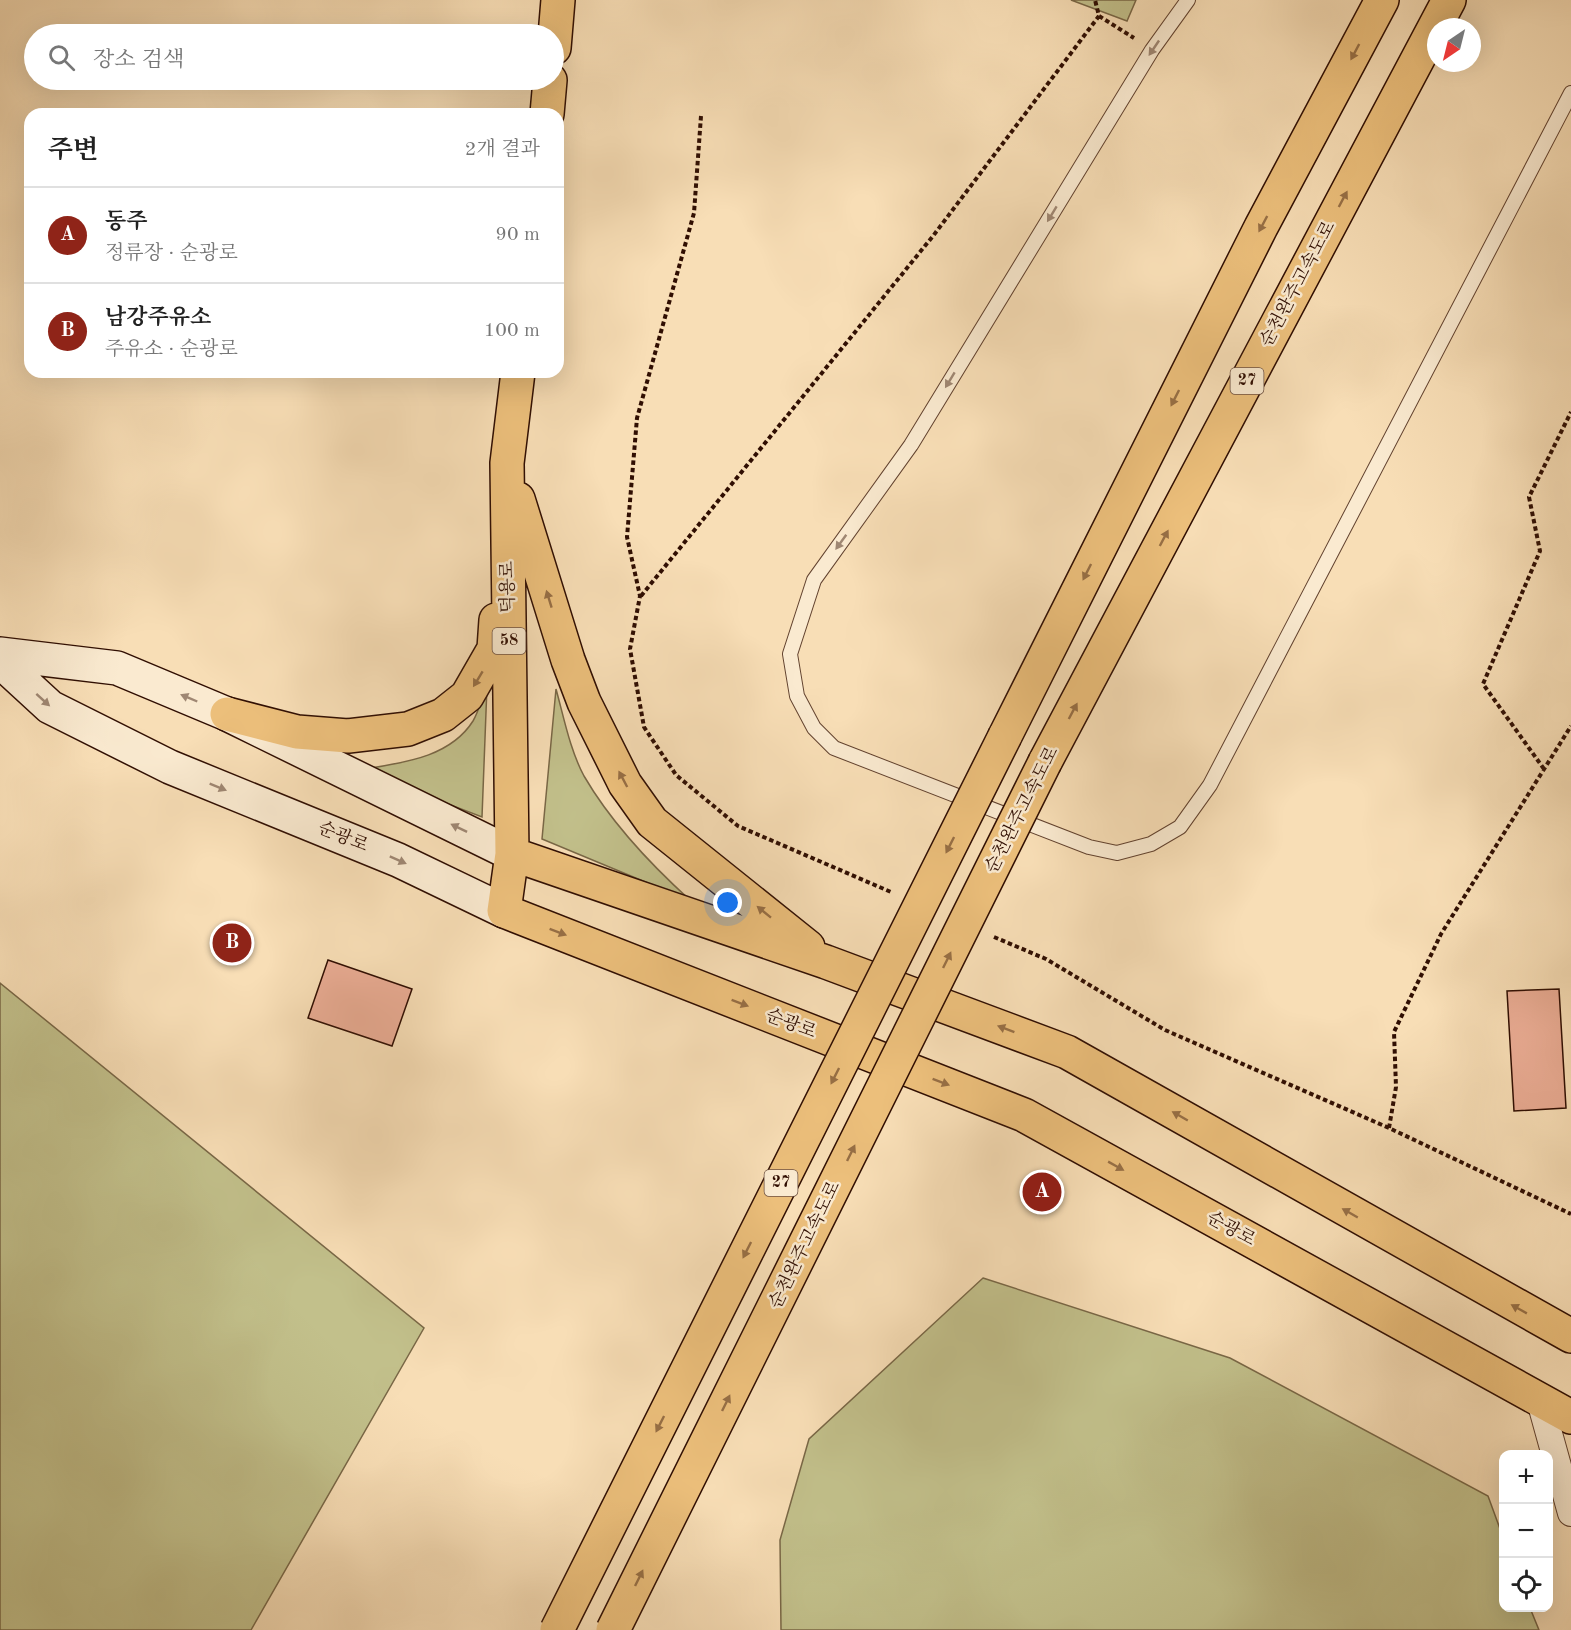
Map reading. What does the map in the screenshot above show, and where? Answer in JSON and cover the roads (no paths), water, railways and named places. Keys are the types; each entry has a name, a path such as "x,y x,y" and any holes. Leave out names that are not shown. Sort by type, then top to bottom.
{"main road":[{"path":"556,24 558,0"},
{"name":"27","path":"557,1630 1256,237 1382,0"},
{"name":"순천완주고속도로","path":"613,1630 1045,762 1449,0"},
{"path":"548,108 549,90"},
{"name":"덕용로","path":"504,911 512,854 507,463 517,378"},
{"path":"227,714 297,732 348,736 408,729 443,715 467,696 494,648 507,463"},
{"path":"507,463 568,660 584,702 626,784 652,822 826,962"},
{"path":"0,654 117,668 227,714 512,854 826,962 1067,1052 1571,1336"},
{"name":"순광로","path":"0,661 50,707 170,767 398,860 504,911 1024,1115 1571,1417"}],"street":[{"path":"1540,1401 1571,1513"}],"lane":[{"path":"1188,0 1152,50 911,445 814,580 790,654 797,696 814,728 834,748 1089,847 1118,853 1151,844 1180,827 1209,785 1571,93"}],"place":[{"name":"남강주유소","path":"232,943"},
{"name":"동주","path":"1042,1192"}]}
